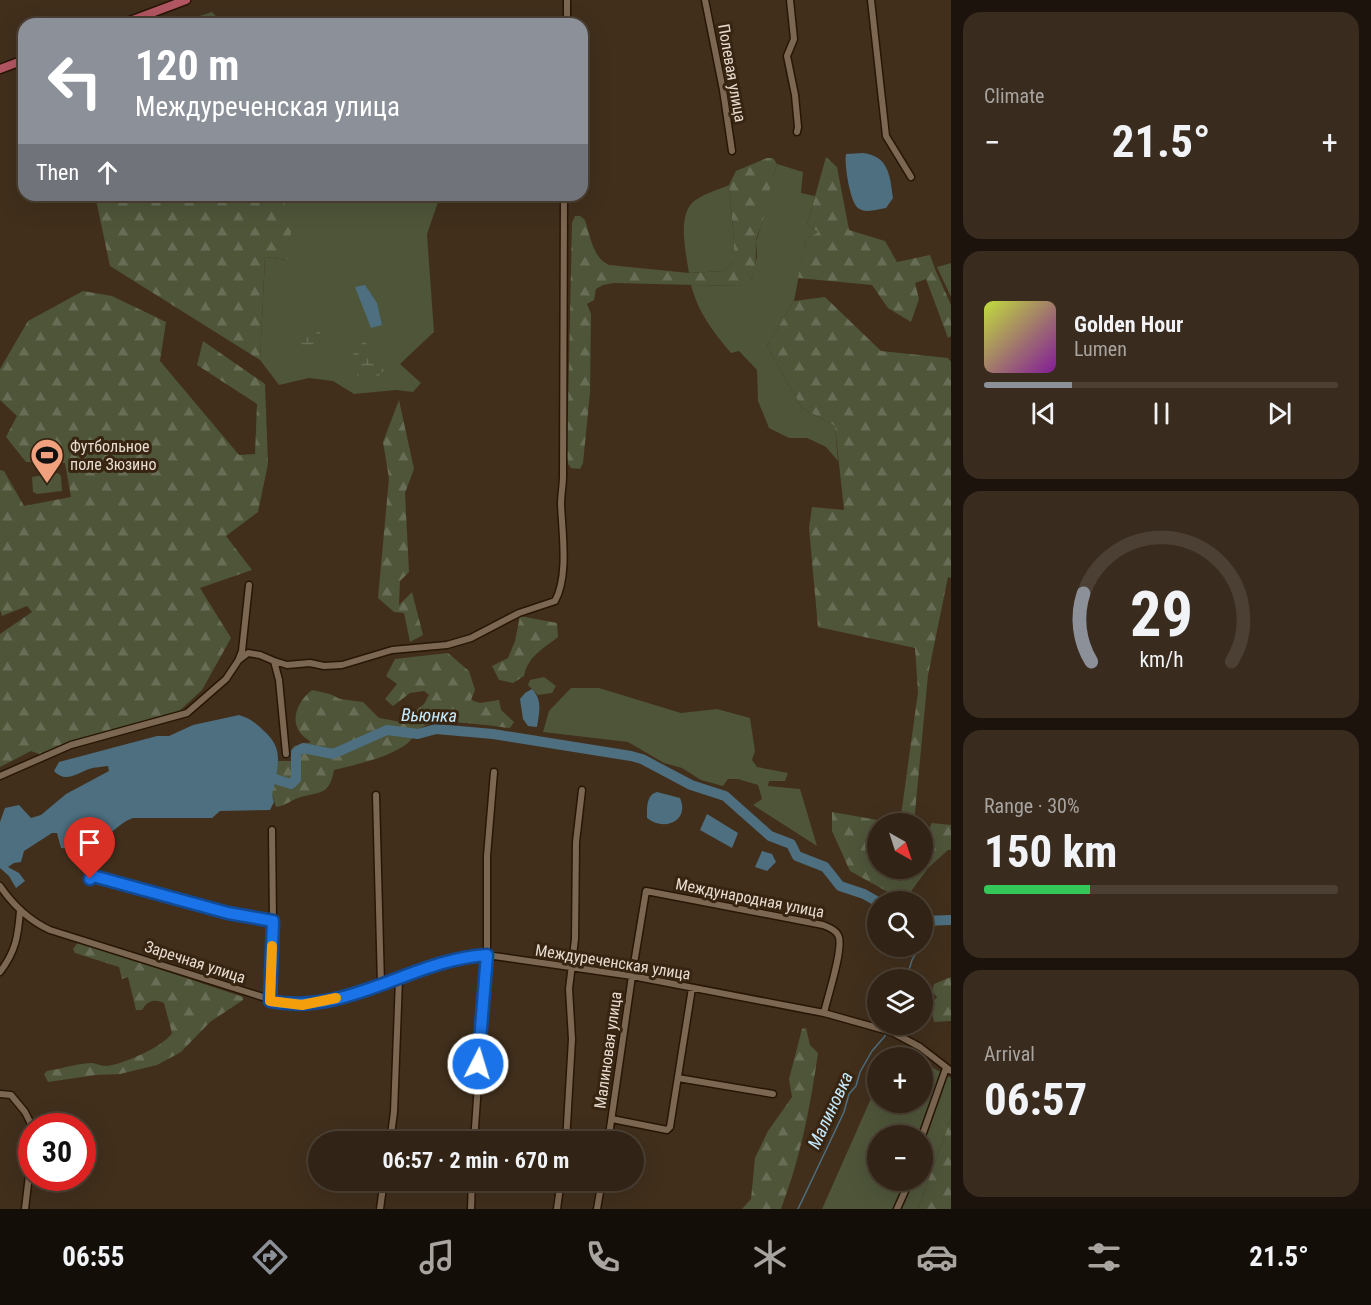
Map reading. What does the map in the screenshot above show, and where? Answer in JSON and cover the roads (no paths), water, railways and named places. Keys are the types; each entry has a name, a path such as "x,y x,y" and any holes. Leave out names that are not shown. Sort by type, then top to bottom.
{"main road":[{"path":"138,18 186,0"},
{"path":"0,69 18,62"}],"street":[{"path":"567,0 567,18"},
{"name":"Полевая улица","path":"705,0 723,90 732,151"},
{"path":"790,0 794,39 787,56 787,63 795,95 797,132"},
{"path":"871,0 886,136 911,177"},
{"path":"238,661 248,653 287,665 310,663 324,666 342,665 392,650 447,645 471,638 519,613 555,601 559,594 564,545 561,502 564,201"},
{"path":"0,776 71,745 187,713 226,679 238,661 242,651 249,585"},
{"path":"274,662 279,680 286,754"},
{"path":"475,1131 487,955 488,856 494,772"},
{"path":"567,1131 572,1039 569,990 575,939 576,842 582,790"},
{"path":"376,795 381,985"},
{"path":"270,1001 273,921 272,830"},
{"path":"90,879 93,876 228,913 273,921"},
{"name":"Заречная улица","path":"0,886 20,911 35,923 60,934 270,1001 285,1004 316,1003 399,979"},
{"name":"Малиновая улица","path":"610,1131 646,891"},
{"name":"Международная улица","path":"646,891 823,925 833,929 841,941 824,1013"},
{"path":"0,972 9,960 18,937 20,911"},
{"name":"Междуреченская улица","path":"399,979 453,960 487,955 632,976 824,1013 892,1032 920,1047 948,1069"},
{"path":"391,1131 399,979"},
{"path":"612,1119 667,1130 670,1127 692,988"},
{"path":"926,1125 948,1069"},
{"path":"678,1078 773,1094"},
{"path":"0,1094 11,1095 26,1113"},
{"path":"25,1209 27,1191"},
{"path":"380,1209 382,1191"},
{"path":"471,1209 472,1191"},
{"path":"557,1209 559,1191"},
{"path":"597,1209 600,1191"},
{"path":"897,1209 905,1191"}],"water":[{"path":"863,153 878,158 887,168 893,198 886,208 861,210 852,198 846,154"},
{"path":"365,285 377,303 382,325 371,328 355,287"},
{"path":"532,689 539,702 537,727 528,726 523,719 520,699"},
{"path":"239,715 249,719 269,736 278,754 273,792 274,802 270,810 220,811 212,818 133,818 104,837 72,848 61,848 57,833 52,833 24,851 21,862 8,867 19,873 25,881 16,888 9,876 0,868 0,822 5,808 19,805 31,818 41,815 66,794 109,771 108,766 91,768 66,777 54,771 59,762 157,736 169,736 193,725"},
{"path":"657,792 680,798 681,813 674,822 661,824 647,818 649,799"},
{"path":"707,814 738,833 732,848 700,830"},
{"path":"762,851 772,854 776,862 767,871 755,867"}],"waterway":[{"name":"Вьюнка","path":"264,770 275,779 291,784 296,779 296,752 303,748 333,754 387,730 418,734 436,729 493,734 631,756 642,759 691,785 725,796 770,836 791,844 797,856 825,867 840,886 867,896"},
{"name":"Вьюнка","path":"933,921 951,920"},
{"name":"Малиновка","path":"909,969 914,957"},
{"name":"Малиновка","path":"798,1209 844,1112 849,1094 856,1086 860,1072 872,1051 885,1035"}],"place":[{"name":"Футбольное поле Зюзино","path":"47,484"}]}
